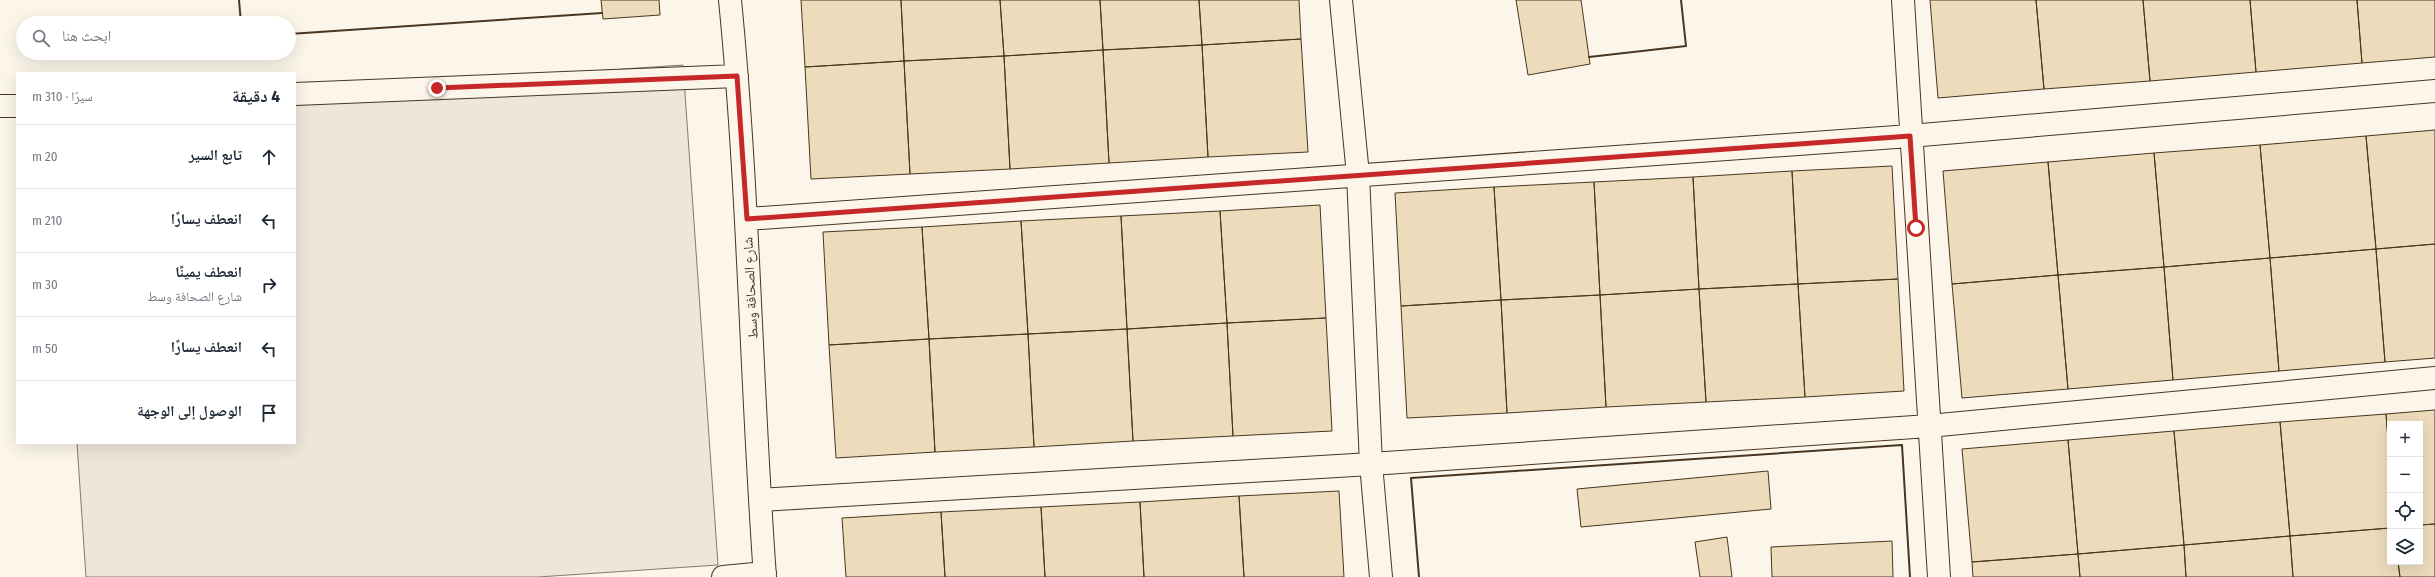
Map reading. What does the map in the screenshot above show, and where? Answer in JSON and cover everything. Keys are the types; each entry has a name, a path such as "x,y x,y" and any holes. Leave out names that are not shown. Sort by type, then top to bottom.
{"street":[{"name":"شارع الصحافة وسط","path":"730,0 747,219 760,500 765,575"},
{"path":"1341,0 1358,175 1371,464 1381,577"},
{"path":"1903,0 1910,136 1939,577"},
{"path":"296,94 737,76"},
{"path":"747,219 1910,136 2435,91"},
{"path":"0,106 16,106"},
{"path":"760,500 1371,464 1929,426 2435,378"},
{"path":"723,577 765,575"}],"shaded area":[{"path":"683,65 718,565 538,577 86,577 77,444 296,444 296,91"}],"building":[{"path":"601,0 659,0 660,15 603,19"},
{"path":"801,0 901,0 904,61 805,67"},
{"path":"901,0 1000,0 1004,56 904,61"},
{"path":"1000,0 1100,0 1103,50 1004,56"},
{"path":"1100,0 1199,0 1202,45 1103,50"},
{"path":"1199,0 1299,0 1301,39 1202,45"},
{"path":"1516,0 1581,0 1590,64 1528,75"},
{"path":"1930,0 2036,0 2044,89 1938,98"},
{"path":"2036,0 2143,0 2150,81 2044,89"},
{"path":"2143,0 2250,0 2256,72 2150,81"},
{"path":"2250,0 2357,0 2362,63 2256,72"},
{"path":"2357,0 2435,0 2435,57 2362,63"},
{"path":"1301,39 1308,152 1208,157 1202,45"},
{"path":"1202,45 1208,157 1109,163 1103,50"},
{"path":"1103,50 1109,163 1010,169 1004,56"},
{"path":"1004,56 1010,169 910,174 904,61"},
{"path":"904,61 910,174 811,179 805,67"},
{"path":"2435,130 2435,244 2376,249 2366,136"},
{"path":"2366,136 2376,249 2270,258 2260,145"},
{"path":"2260,145 2270,258 2164,267 2154,153"},
{"path":"2154,153 2164,267 2058,275 2048,162"},
{"path":"2048,162 2058,275 1952,284 1943,171"},
{"path":"1892,166 1898,279 1798,284 1792,171"},
{"path":"1792,171 1798,284 1699,289 1693,177"},
{"path":"1693,177 1699,289 1600,295 1594,182"},
{"path":"1594,182 1600,295 1501,300 1494,187"},
{"path":"1494,187 1501,300 1401,306 1395,193"},
{"path":"1320,205 1326,318 1227,323 1220,211"},
{"path":"1220,211 1227,323 1127,329 1121,216"},
{"path":"1121,216 1127,329 1028,334 1021,221"},
{"path":"1021,221 1028,334 929,339 922,227"},
{"path":"922,227 929,339 829,345 823,232"},
{"path":"2435,244 2435,358 2385,362 2376,249"},
{"path":"2376,249 2385,362 2279,371 2270,258"},
{"path":"2270,258 2279,371 2173,380 2164,267"},
{"path":"2164,267 2173,380 2068,389 2058,275"},
{"path":"2058,275 2068,389 1962,398 1952,284"},
{"path":"1898,279 1904,391 1805,397 1798,284"},
{"path":"1798,284 1805,397 1706,402 1699,289"},
{"path":"1699,289 1706,402 1606,407 1600,295"},
{"path":"1600,295 1606,407 1507,413 1501,300"},
{"path":"1501,300 1507,413 1407,418 1401,306"},
{"path":"1326,318 1332,431 1233,436 1227,323"},
{"path":"1227,323 1233,436 1133,441 1127,329"},
{"path":"1127,329 1133,441 1034,447 1028,334"},
{"path":"1028,334 1034,447 935,452 929,339"},
{"path":"929,339 935,452 836,458 829,345"},
{"path":"2435,410 2435,524 2423,525 2423,421 2387,421 2387,426 2386,414"},
{"path":"2386,414 2387,528 2290,536 2280,422"},
{"path":"2280,422 2290,536 2184,545 2174,431"},
{"path":"2174,431 2184,545 2078,554 2068,440"},
{"path":"2068,440 2078,554 1972,562 1962,449"},
{"path":"1768,471 1771,509 1581,527 1577,489"},
{"path":"1339,491 1344,577 1244,577 1239,496"},
{"path":"1239,496 1244,577 1144,577 1140,502"},
{"path":"1140,502 1144,577 1045,577 1041,507"},
{"path":"1041,507 1045,577 945,577 941,512"},
{"path":"941,512 945,577 846,577 842,518"},
{"path":"2435,524 2435,577 2400,577 2398,565 2423,565 2423,525"},
{"path":"2387,528 2387,565 2398,565 2400,577 2293,577 2290,536"},
{"path":"2290,536 2293,577 2186,577 2184,545"},
{"path":"1727,537 1732,577 1700,577 1695,542"},
{"path":"1892,541 1893,577 1772,577 1771,547"},
{"path":"2184,545 2186,577 2080,577 2078,554"},
{"path":"2078,554 2080,577 1973,577 1972,562"}],"wall":[{"path":"239,0 240,16"},
{"path":"1589,57 1686,46 1681,0"},
{"path":"296,34 602,13"},
{"path":"1419,577 1411,478 1902,445 1910,577"}],"route":[{"path":"437,88 737,76 747,219 1910,136 1916,228"}]}
